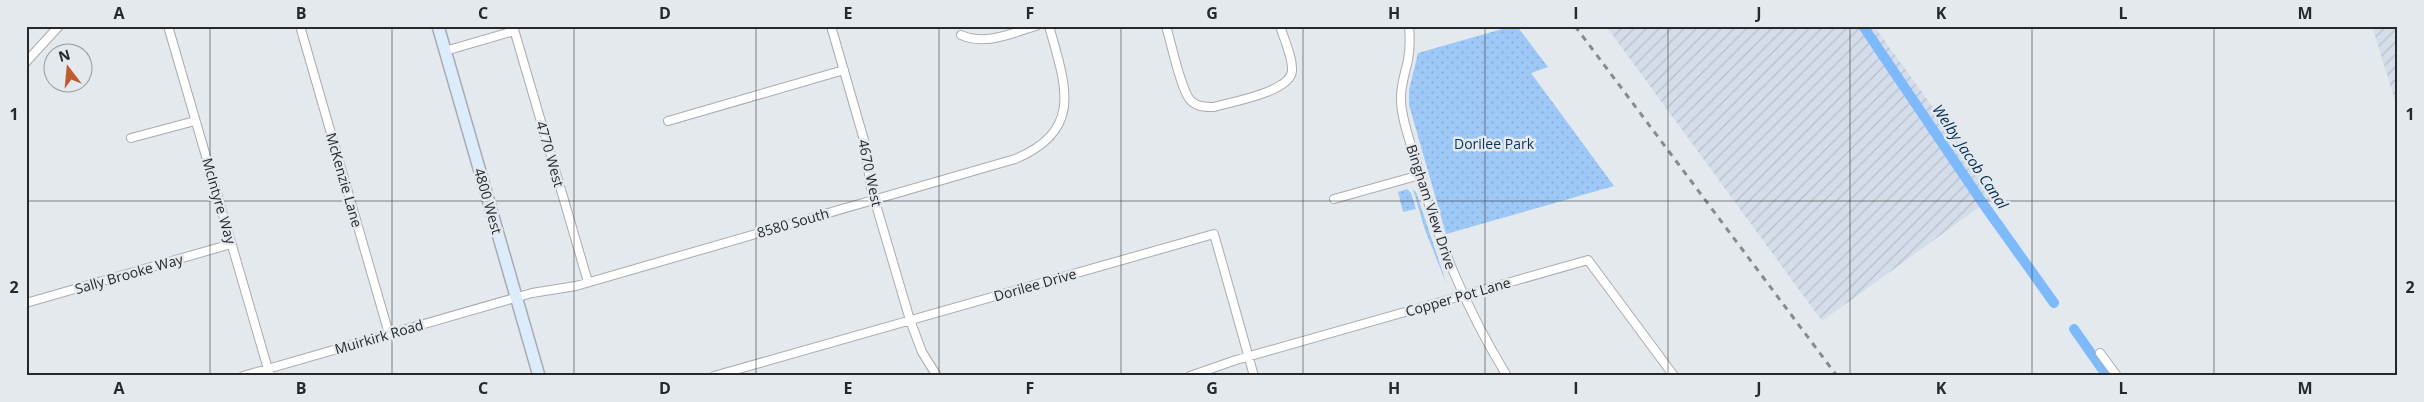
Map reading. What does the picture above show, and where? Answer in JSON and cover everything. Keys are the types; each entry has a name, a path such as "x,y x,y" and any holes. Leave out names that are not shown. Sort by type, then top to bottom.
{"street":[{"path":"26,62 59,26"},
{"name":"McIntyre Way","path":"168,26 269,372"},
{"name":"McKenzie Lane","path":"300,26 389,334"},
{"name":"4800 West","path":"438,26 539,376"},
{"name":"4670 West","path":"831,26 864,140 867,168 874,199 910,320 922,352 937,376"},
{"path":"961,35 973,40 985,40 1036,26"},
{"name":"8580 South","path":"516,298 588,282 1015,159 1043,144 1058,125 1065,107 1065,90 1048,26"},
{"path":"1166,26 1184,88 1190,100 1204,107 1214,107 1272,90 1286,83 1290,78 1292,70 1280,26"},
{"name":"Bingham View Drive","path":"1409,26 1408,57 1401,88 1401,102 1420,175 1438,236 1462,296 1507,376"},
{"path":"445,51 514,29"},
{"name":"4770 West","path":"514,29 588,282"},
{"path":"668,121 844,70"},
{"path":"131,138 195,121"},
{"path":"1334,199 1420,175"},
{"name":"Dorilee Drive","path":"714,376 1214,234 1254,376"},
{"name":"Sally Brooke Way","path":"26,303 231,244"},
{"name":"Copper Pot Lane","path":"1190,376 1248,357 1588,260 1674,376"},
{"name":"Muirkirk Road","path":"243,376 269,372 389,334 516,298"},
{"path":"2100,353 2117,376"}],"shaded area":[{"path":"1606,26 1874,26 1996,195 1822,321"},
{"path":"2372,26 2398,26 2398,110"}],"green space":[{"name":"Dorilee Park","path":"1517,26 1548,67 1531,73 1614,186 1446,234 1409,105 1409,90 1418,53"},
{"path":"1407,189 1411,193 1416,209 1403,212 1398,192"},
{"path":"1413,189 1416,192 1447,285 1425,230"}],"waterway":[{"name":"Welby Jacob Canal","path":"1863,26 1984,205 2054,303"},
{"name":"Welby Jacob Canal","path":"2074,329 2107,376"}],"railway":[{"path":"1575,26 1837,376"}]}
